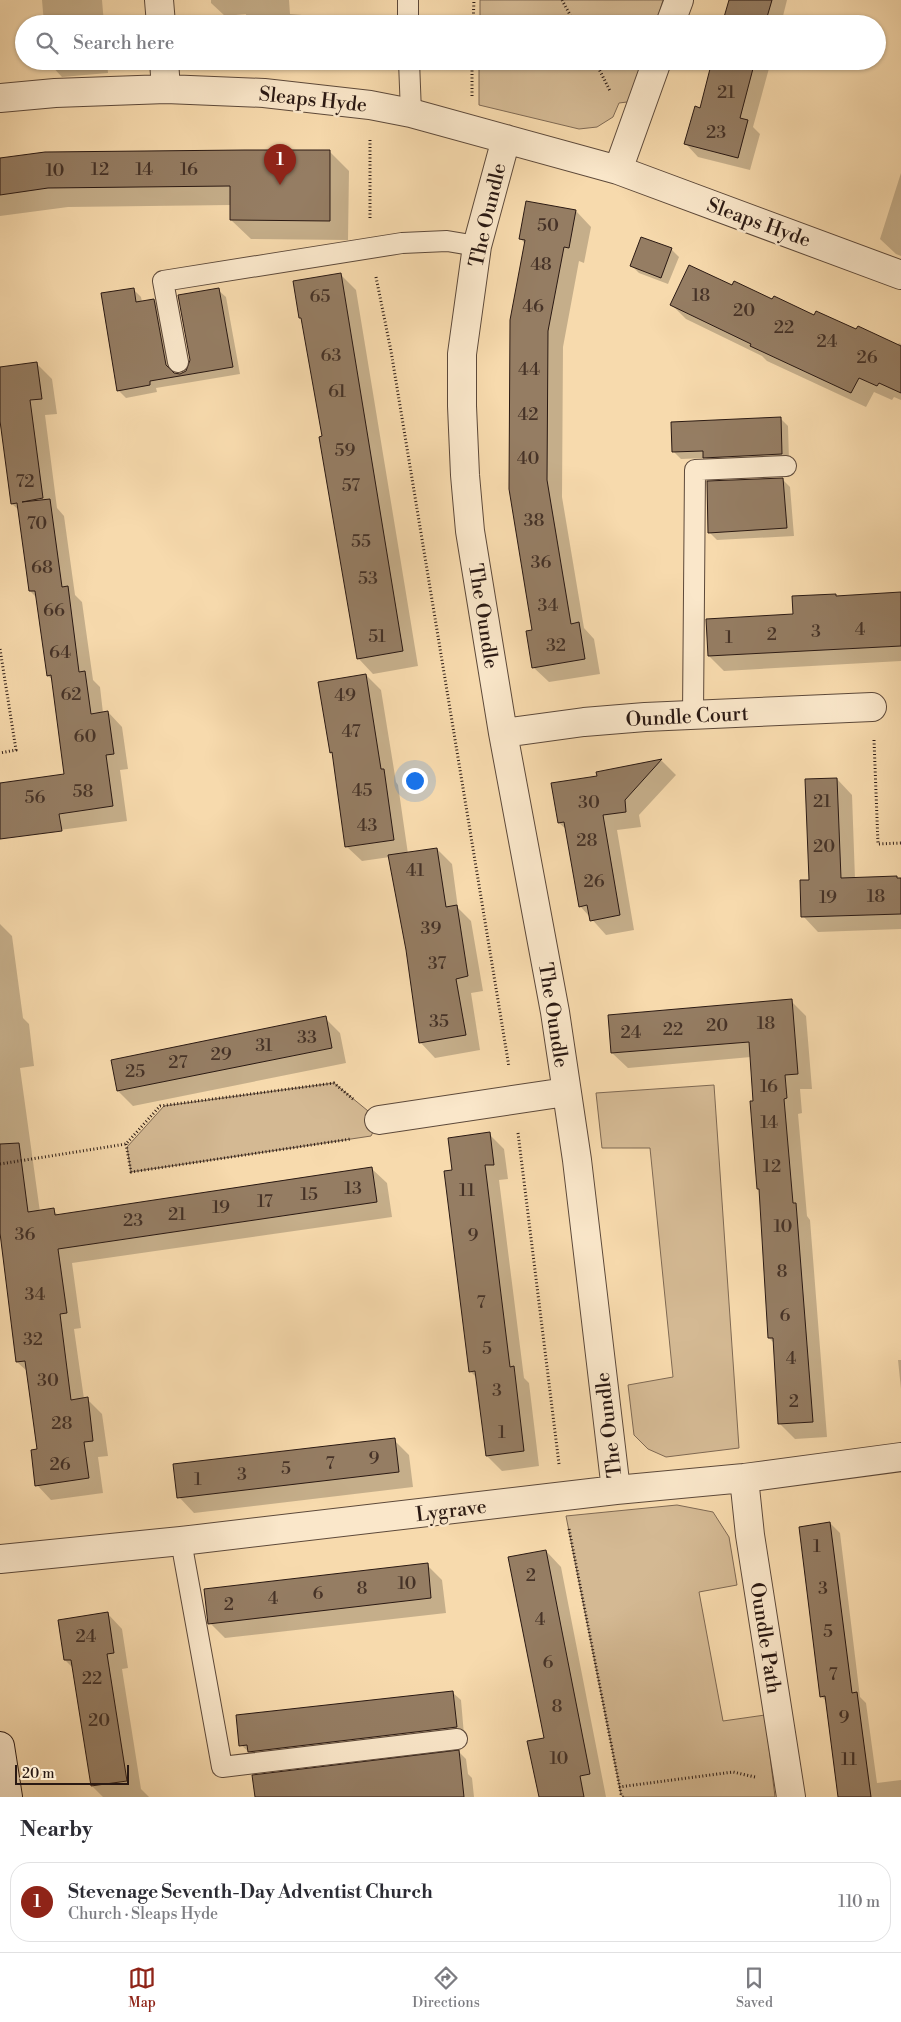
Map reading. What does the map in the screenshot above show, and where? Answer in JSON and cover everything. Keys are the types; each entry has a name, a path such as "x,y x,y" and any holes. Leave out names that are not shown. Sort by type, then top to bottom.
{"street":[{"path":"159,0 160,15"},
{"path":"673,15 679,0"},
{"path":"165,70 166,89"},
{"path":"618,170 654,70"},
{"name":"Sleaps Hyde","path":"0,98 55,93 166,89 264,93 370,104 411,113 618,170 901,275"},
{"name":"The Oundle","path":"506,139 477,246 462,354 465,475 470,531 503,732 555,1012 577,1160 616,1490"},
{"name":"Oundle Court","path":"503,732 645,717 872,706"},
{"name":"The Oundle","path":"379,1120 566,1092"},
{"name":"Lygrave","path":"0,1559 181,1541 616,1490 744,1478 901,1457"},
{"name":"Oundle Path","path":"744,1478 750,1535 790,1790"},
{"path":"0,1746 8,1797"}],"lane":[{"path":"408,0 408,15"},
{"path":"409,70 411,113"},
{"path":"178,362 163,281 402,243 447,241 477,246"},
{"path":"694,715 695,470 786,466"},
{"path":"181,1541 222,1767 457,1740"}],"path":[{"path":"473,15 474,0"},
{"path":"562,0 570,15"},
{"path":"370,104 370,248 392,351 514,1099 562,1497 619,1787 623,1797"},
{"path":"0,649 16,750 0,753"},
{"path":"872,706 878,844 901,843"},
{"path":"0,1164 126,1144 160,1106 334,1083 379,1120 371,1136 132,1172 126,1144"},
{"path":"619,1787 734,1772 790,1790"}],"shaded area":[{"path":"480,0 663,0 659,15 480,15"},
{"path":"479,70 644,70 635,101 619,103 613,117 597,127 579,129 479,105"},
{"path":"334,1083 379,1120 371,1136 131,1172 127,1147 164,1106"},
{"path":"714,1085 739,1448 666,1457 648,1449 634,1435 628,1385 673,1377 650,1148 602,1148 596,1093"},
{"path":"677,1505 713,1512 729,1537 737,1585 699,1592 723,1721 765,1715 775,1797 623,1797 621,1794 566,1516"}],"building":[{"path":"729,0 772,0 768,15 725,15"},
{"path":"710,70 753,70 740,118 748,120 738,158 684,144 695,106 700,108"},
{"path":"330,150 330,221 230,220 230,186 48,188 0,195 0,158 45,152"},
{"path":"526,201 576,210 569,248 564,247 548,331 547,480 571,624 579,622 585,659 532,668 526,631 532,630 509,489 510,320 525,240 519,239"},
{"path":"641,237 672,248 661,278 630,266"},
{"path":"689,265 732,285 734,281 772,299 774,296 814,315 816,311 856,329 858,326 901,346 901,393 879,383 877,386 859,378 851,393 750,346 751,344 670,305"},
{"path":"341,273 403,651 357,659 319,437 322,436 293,281"},
{"path":"134,288 136,302 154,299 166,365 174,373 180,374 186,371 190,360 178,295 219,288 233,367 150,381 150,385 117,391 101,293"},
{"path":"37,362 42,399 30,400 43,498 22,502 50,499 62,587 68,586 79,672 85,671 91,714 108,711 114,754 106,755 113,806 59,814 62,831 0,839 0,783 64,774 51,675 47,676 35,591 29,591 17,503 11,504 0,421 0,367"},
{"path":"781,417 782,454 703,458 703,451 672,452 671,422"},
{"path":"783,478 787,528 708,533 707,481"},
{"path":"901,592 901,646 708,656 706,619 793,614 792,596 836,594 836,596"},
{"path":"366,674 381,769 384,769 394,840 345,847 332,752 330,753 318,682"},
{"path":"662,759 625,800 626,812 603,815 620,915 590,921 587,905 579,907 564,822 558,823 551,783 597,776 596,772"},
{"path":"837,778 841,878 897,876 897,878 901,878 901,914 801,917 800,880 809,880 805,779"},
{"path":"437,848 446,907 457,905 468,976 456,979 466,1035 419,1043 406,950 388,855"},
{"path":"792,999 798,1074 785,1075 787,1098 784,1099 793,1203 796,1203 813,1422 778,1424 773,1338 768,1338 759,1189 757,1189 750,1101 753,1101 749,1042 611,1053 608,1015"},
{"path":"326,1016 332,1048 117,1091 111,1060"},
{"path":"490,1132 494,1165 485,1165 510,1367 514,1366 524,1451 486,1456 475,1371 469,1372 444,1171 452,1170 448,1138"},
{"path":"19,1143 28,1212 54,1208 55,1215 372,1167 377,1202 58,1249 67,1313 60,1314 71,1400 88,1397 93,1441 84,1442 89,1478 35,1486 31,1450 37,1449 25,1361 16,1362 0,1233 0,1144"},
{"path":"395,1438 399,1472 177,1498 173,1464"},
{"path":"830,1522 852,1693 857,1692 871,1797 838,1797 825,1696 820,1697 799,1527"},
{"path":"546,1550 590,1774 580,1776 584,1797 539,1797 527,1741 544,1738 508,1557"},
{"path":"428,1563 431,1598 208,1624 204,1589"},
{"path":"108,1612 114,1653 107,1654 127,1781 91,1786 71,1660 64,1660 58,1620"},
{"path":"453,1691 457,1727 248,1752 247,1745 239,1746 236,1715"},
{"path":"459,1750 464,1797 255,1797 252,1775"}],"place":[{"name":"Stevenage Seventh-Day Adventist Church","path":"280,185"}]}
